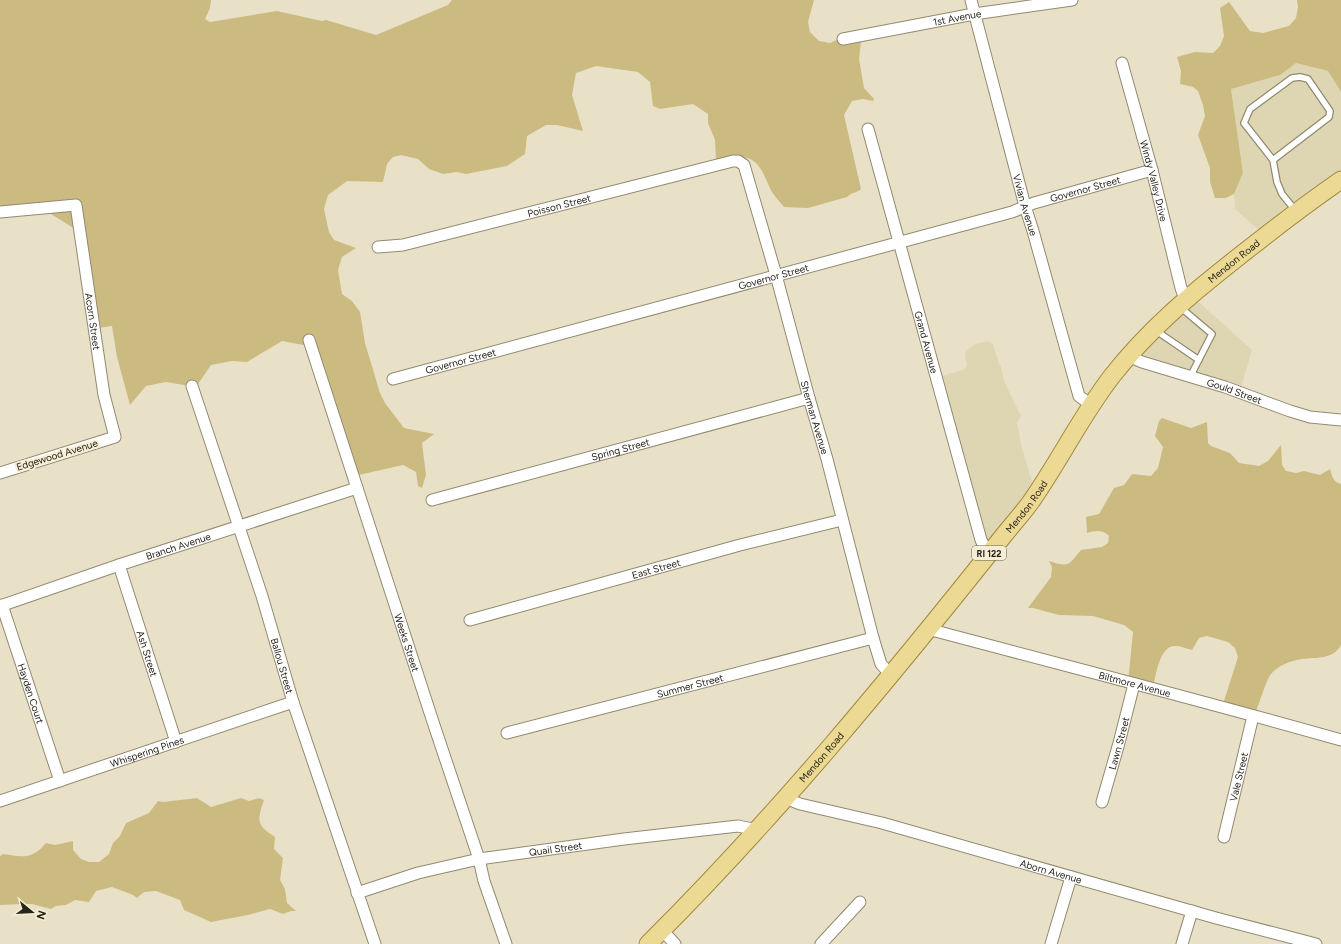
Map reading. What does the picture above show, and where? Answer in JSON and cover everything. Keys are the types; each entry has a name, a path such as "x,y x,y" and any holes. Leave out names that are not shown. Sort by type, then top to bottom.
{"main road":[{"name":"Mendon Road","path":"648,944 723,867 845,731 891,675 1029,503 1090,405 1128,356 1153,329 1182,302 1296,212 1341,180"}],"street":[{"name":"Vivian Avenue","path":"971,0 1025,206 1079,396 1090,405"},
{"name":"1st Avenue","path":"843,39 974,14 1072,0"},
{"name":"Windy Valley Drive","path":"1122,63 1152,170 1181,288 1182,302"},
{"name":"Grand Avenue","path":"868,129 981,540 988,554"},
{"name":"Poisson Street","path":"378,247 403,245 668,177 738,161"},
{"name":"Sherman Avenue","path":"738,161 744,165 748,174 827,459 873,638 881,664 891,675"},
{"name":"Governor Street","path":"393,378 567,333 1012,212 1025,206 1152,170"},
{"name":"Acorn Street","path":"0,212 76,205 103,387 115,436"},
{"name":"Weeks Street","path":"309,340 430,715 479,859 484,881 506,944"},
{"name":"Gould Street","path":"1128,356 1142,362 1225,387 1290,411 1310,416 1341,420"},
{"name":"Ballou Street","path":"192,386 262,596 293,702 375,944"},
{"name":"Spring Street","path":"432,500 809,398"},
{"name":"Edgewood Avenue","path":"0,473 115,436"},
{"name":"Branch Avenue","path":"1,606 119,565 357,488"},
{"name":"East Street","path":"470,620 740,544 842,520"},
{"name":"Ash Street","path":"119,565 176,742"},
{"name":"Hayden Court","path":"1,606 60,781"},
{"name":"Biltmore Avenue","path":"928,629 1253,716 1296,726 1341,740"},
{"name":"Summer Street","path":"507,733 873,638"},
{"name":"Lawn Street","path":"1102,802 1134,684"},
{"name":"Whispering Pines","path":"0,801 293,702"},
{"name":"Vale Street","path":"1224,837 1253,716"},
{"name":"Aborn Avenue","path":"785,798 800,804 882,823 1192,911 1315,944"},
{"name":"Quail Street","path":"357,893 418,873 479,859 624,839 738,826 756,830"},
{"path":"1051,944 1071,877"},
{"path":"821,944 860,902"},
{"path":"1182,944 1192,911"},
{"path":"662,930 675,944"}],"lane":[{"path":"1273,160 1329,117 1330,111 1308,79 1300,77 1292,78 1250,109 1244,123 1273,160 1277,182 1282,194 1296,212"},
{"path":"1182,302 1212,334 1190,377"},
{"path":"1153,329 1199,360"}],"shaded area":[{"path":"0,0 211,0 210,8 205,19 210,22 277,11 322,21 326,20 376,35 448,5 452,0 814,0 808,22 810,32 819,41 830,43 848,35 862,33 859,59 864,88 874,99 873,101 863,99 852,101 844,115 861,189 847,197 808,208 784,207 772,192 760,167 752,160 747,158 731,157 716,160 715,140 708,123 708,114 693,104 660,109 653,106 650,82 638,72 596,66 576,73 572,95 583,131 557,125 546,125 527,136 525,154 507,166 466,174 457,172 443,174 429,169 418,159 401,155 393,157 387,164 383,182 347,181 328,195 324,209 329,232 334,240 356,248 342,257 338,270 342,294 352,301 360,312 365,343 380,393 385,403 404,428 434,434 422,443 426,475 422,488 418,486 416,472 403,465 354,476 314,347 282,341 247,362 232,361 211,365 196,387 166,382 146,386 130,405 117,357 112,326 98,328 78,231 40,207 0,212"},
{"path":"1297,0 1341,0 1341,92 1328,71 1296,63 1280,75 1231,89 1243,173 1234,194 1226,198 1215,198 1210,182 1210,168 1198,135 1205,116 1203,105 1198,91 1193,87 1180,84 1181,71 1177,57 1195,52 1213,53 1220,46 1224,36 1220,8 1229,2 1250,31 1263,33 1289,26 1296,18 1298,7"},
{"path":"1296,63 1328,71 1341,92 1341,178 1261,232 1235,209 1234,194 1243,173 1231,89 1279,75"},
{"path":"1190,294 1252,350 1240,391 1127,356"},
{"path":"988,341 993,344 1001,366 1004,381 1021,416 1017,423 1022,448 1034,489 986,549 966,500 938,403 933,379 965,369 967,364 965,358 966,351 975,344"},
{"path":"1162,418 1191,428 1207,422 1208,443 1211,446 1230,453 1239,463 1259,466 1268,461 1281,445 1282,465 1286,471 1296,473 1304,471 1320,475 1330,469 1332,476 1338,483 1341,484 1341,645 1334,653 1324,657 1293,661 1274,671 1267,682 1255,714 1223,704 1238,657 1235,648 1228,642 1207,636 1199,638 1192,650 1178,646 1170,647 1166,650 1159,662 1153,688 1128,682 1133,632 1124,625 1093,616 1059,615 1028,608 1051,577 1052,567 1049,561 1065,565 1071,562 1081,550 1102,547 1108,543 1109,536 1104,532 1096,531 1087,533 1086,517 1099,514 1114,488 1124,485 1132,474 1151,476 1158,468 1163,447 1155,436 1159,421"},
{"path":"197,798 211,807 241,798 249,801 259,798 264,800 259,818 261,826 275,837 274,849 283,858 280,880 285,889 287,903 296,911 283,914 270,909 211,922 184,910 180,900 156,891 144,892 137,898 112,887 96,891 89,902 75,900 66,905 56,906 51,909 32,904 24,904 22,906 23,904 0,905 0,856 3,854 26,856 36,852 46,843 55,845 73,841 73,850 81,859 89,862 99,862 109,854 113,843 120,836 126,823 149,813 158,801 163,802"}]}
